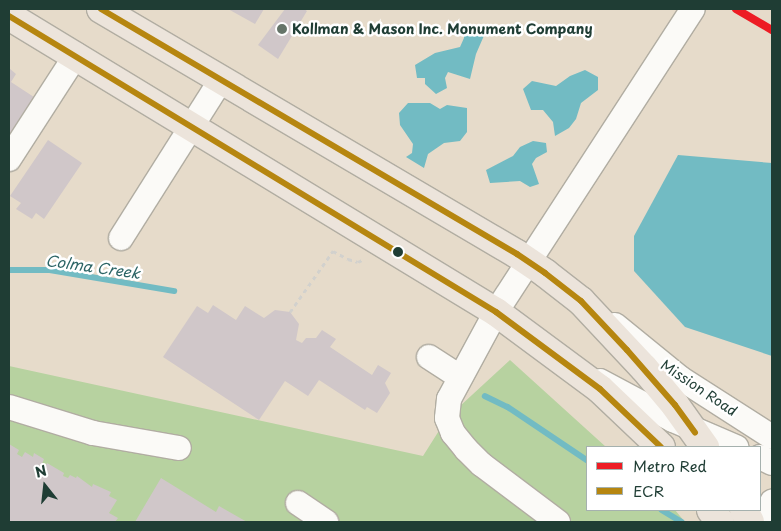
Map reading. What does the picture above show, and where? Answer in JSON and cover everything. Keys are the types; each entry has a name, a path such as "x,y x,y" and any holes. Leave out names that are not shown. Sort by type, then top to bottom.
{"main road":[{"path":"101,9 528,262 581,301 644,368 698,438"},
{"path":"9,16 496,312 567,363 615,402 660,446"},
{"path":"712,511 720,522"}],"street":[{"path":"558,522 481,464 453,434 447,418 449,399 460,376 489,329 496,312 693,9"},
{"path":"9,159 76,55"},
{"path":"121,238 221,80"},
{"name":"Mission Road","path":"581,301 634,338 680,378 772,437"},
{"path":"429,357 460,376"},
{"path":"567,363 698,438 732,446"},
{"path":"9,407 93,433 179,448"},
{"path":"764,522 772,502"},
{"path":"298,503 326,522"}],"path":[{"path":"290,312 332,251 348,260 358,262 366,259"}],"green space":[{"path":"510,360 605,446 586,446 586,511 676,511 685,522 9,522 9,366 423,456 447,418"}],"water":[{"path":"464,28 486,31 476,54 470,79 448,72 445,78 447,88 436,94 425,84 425,78 417,78 415,65 435,53 460,47 464,38"},
{"path":"585,70 598,77 598,90 581,103 576,119 569,128 555,136 553,122 543,110 531,110 523,89 532,81 556,86 570,76"},
{"path":"408,103 430,103 440,109 447,105 467,108 467,132 460,141 444,143 428,154 424,168 406,157 412,153 413,144 400,125 399,113"},
{"path":"533,141 546,143 547,152 536,158 532,164 539,184 530,187 520,181 490,183 486,170 513,156 520,147"},
{"path":"678,155 772,163 772,356 685,327 634,271 634,236"}],"building":[{"path":"228,9 264,9 255,24"},
{"name":"Kollman & Mason Inc. Monument Company","path":"285,9 304,9 307,11 278,59 258,45"},
{"path":"9,68 16,74 11,82 40,101 9,148"},
{"path":"48,140 82,163 44,219 36,213 32,219 16,209 21,203 10,196"},
{"path":"213,305 236,320 245,306 264,318 275,310 290,312 299,324 296,340 302,343 306,338 316,338 322,330 336,339 330,347 372,375 378,365 391,373 385,383 390,393 377,413 367,407 365,410 319,380 308,396 285,381 259,420 163,357 197,306 208,313"},
{"path":"9,444 19,450 17,454 22,457 25,452 33,457 34,453 44,459 42,464 45,467 47,463 64,473 63,476 68,478 70,475 76,478 77,476 92,487 93,484 111,492 109,496 117,500 109,513 118,518 115,522 9,522"},
{"path":"161,478 216,512 219,506 247,522 135,522"}],"waterway":[{"name":"Colma Creek","path":"9,270 50,270 174,291"},
{"name":"Colma Creek","path":"485,396 508,407 586,459"},
{"name":"Colma Creek","path":"664,511 682,522"}],"metro line":[{"name":"Red","path":"736,9 772,30"}],"transit line":[{"name":"ECR","path":"101,9 517,254 545,273 581,301 627,350 675,405 695,433"},
{"name":"ECR","path":"9,16 496,312 600,389 660,446"}],"place":[{"name":"Kollman & Mason Inc. Monument Company","path":"282,29"}]}
